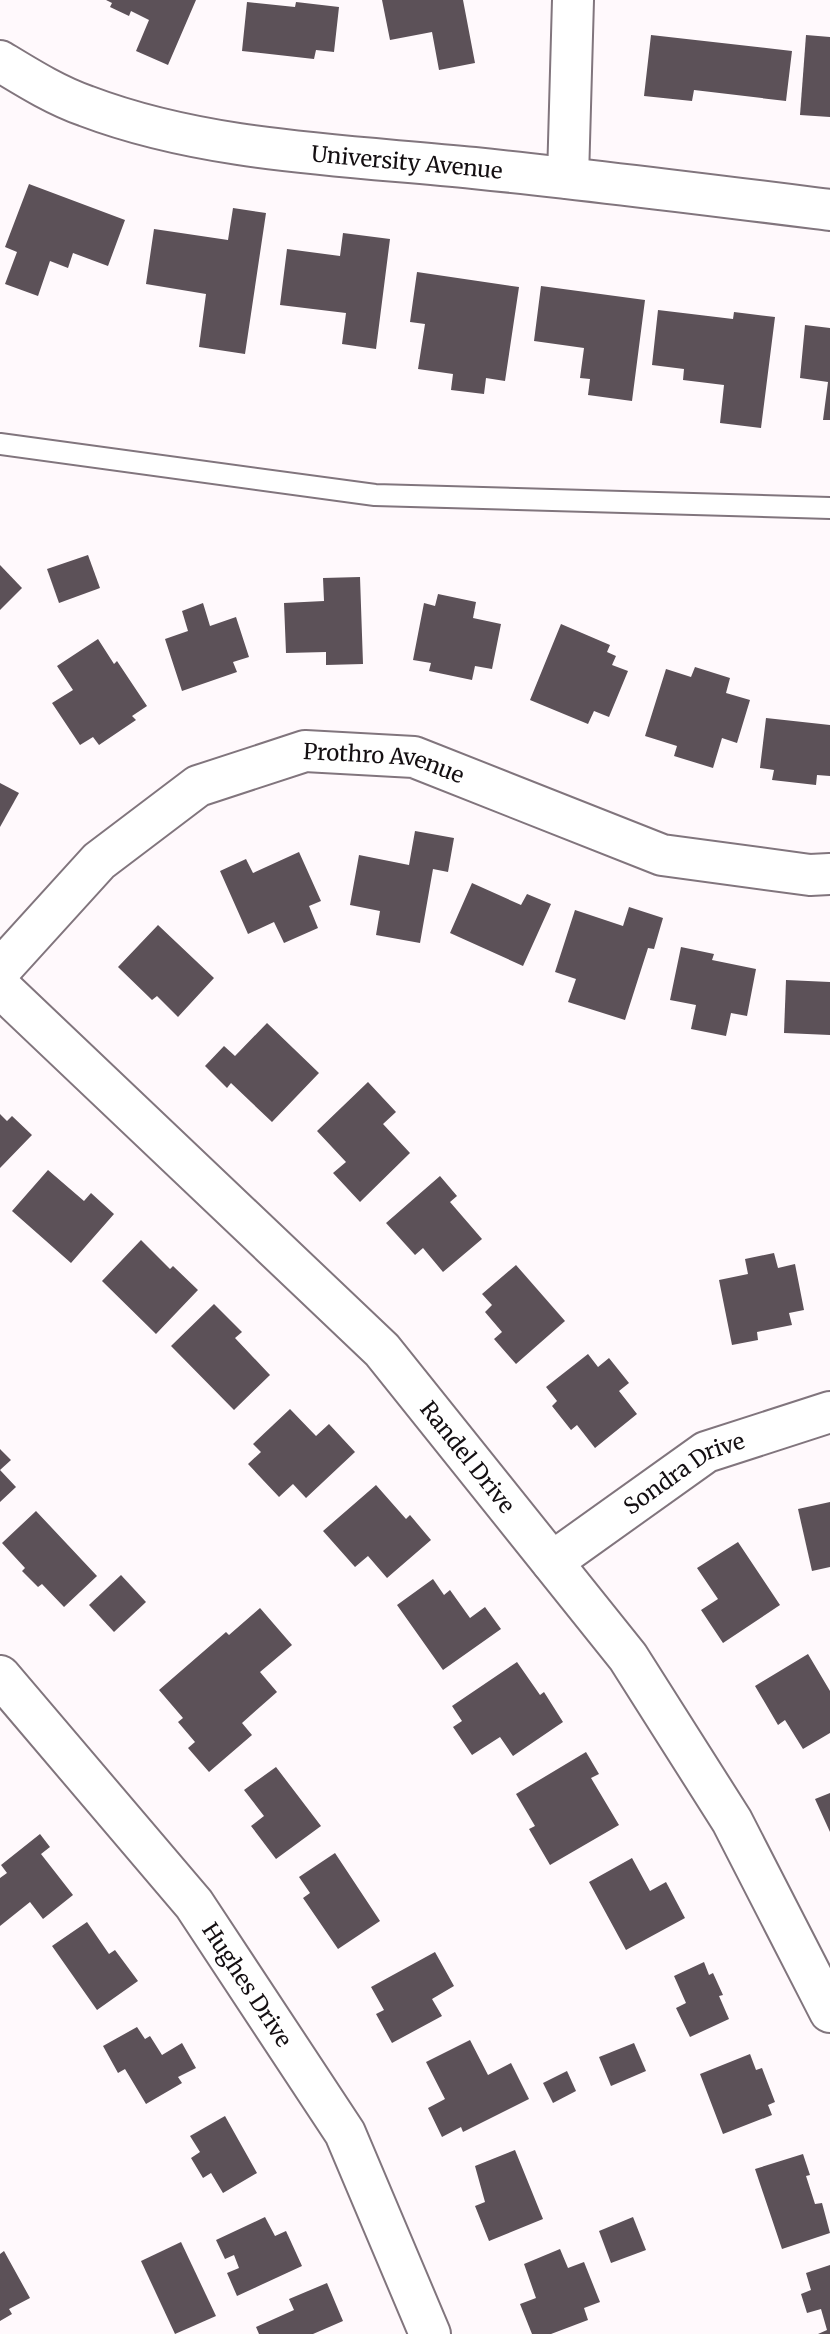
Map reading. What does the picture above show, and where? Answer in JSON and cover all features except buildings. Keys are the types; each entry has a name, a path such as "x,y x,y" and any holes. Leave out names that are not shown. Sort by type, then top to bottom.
{"street":[{"path":"568,178 573,0"},
{"name":"University Avenue","path":"0,61 47,89 85,106 155,128 217,141 568,178 830,210"},
{"name":"Prothro Avenue","path":"0,970 99,861 198,786 305,751 414,757 662,855 810,875 830,874"},
{"name":"Randel Drive","path":"0,987 382,1350 628,1657 724,1808 826,1993"},
{"name":"Sondra Drive","path":"552,1562 706,1452 830,1412"},
{"name":"Hughes Drive","path":"0,1676 194,1904 345,2133 430,2334"}],"lane":[{"path":"0,444 375,495 830,508"}]}
